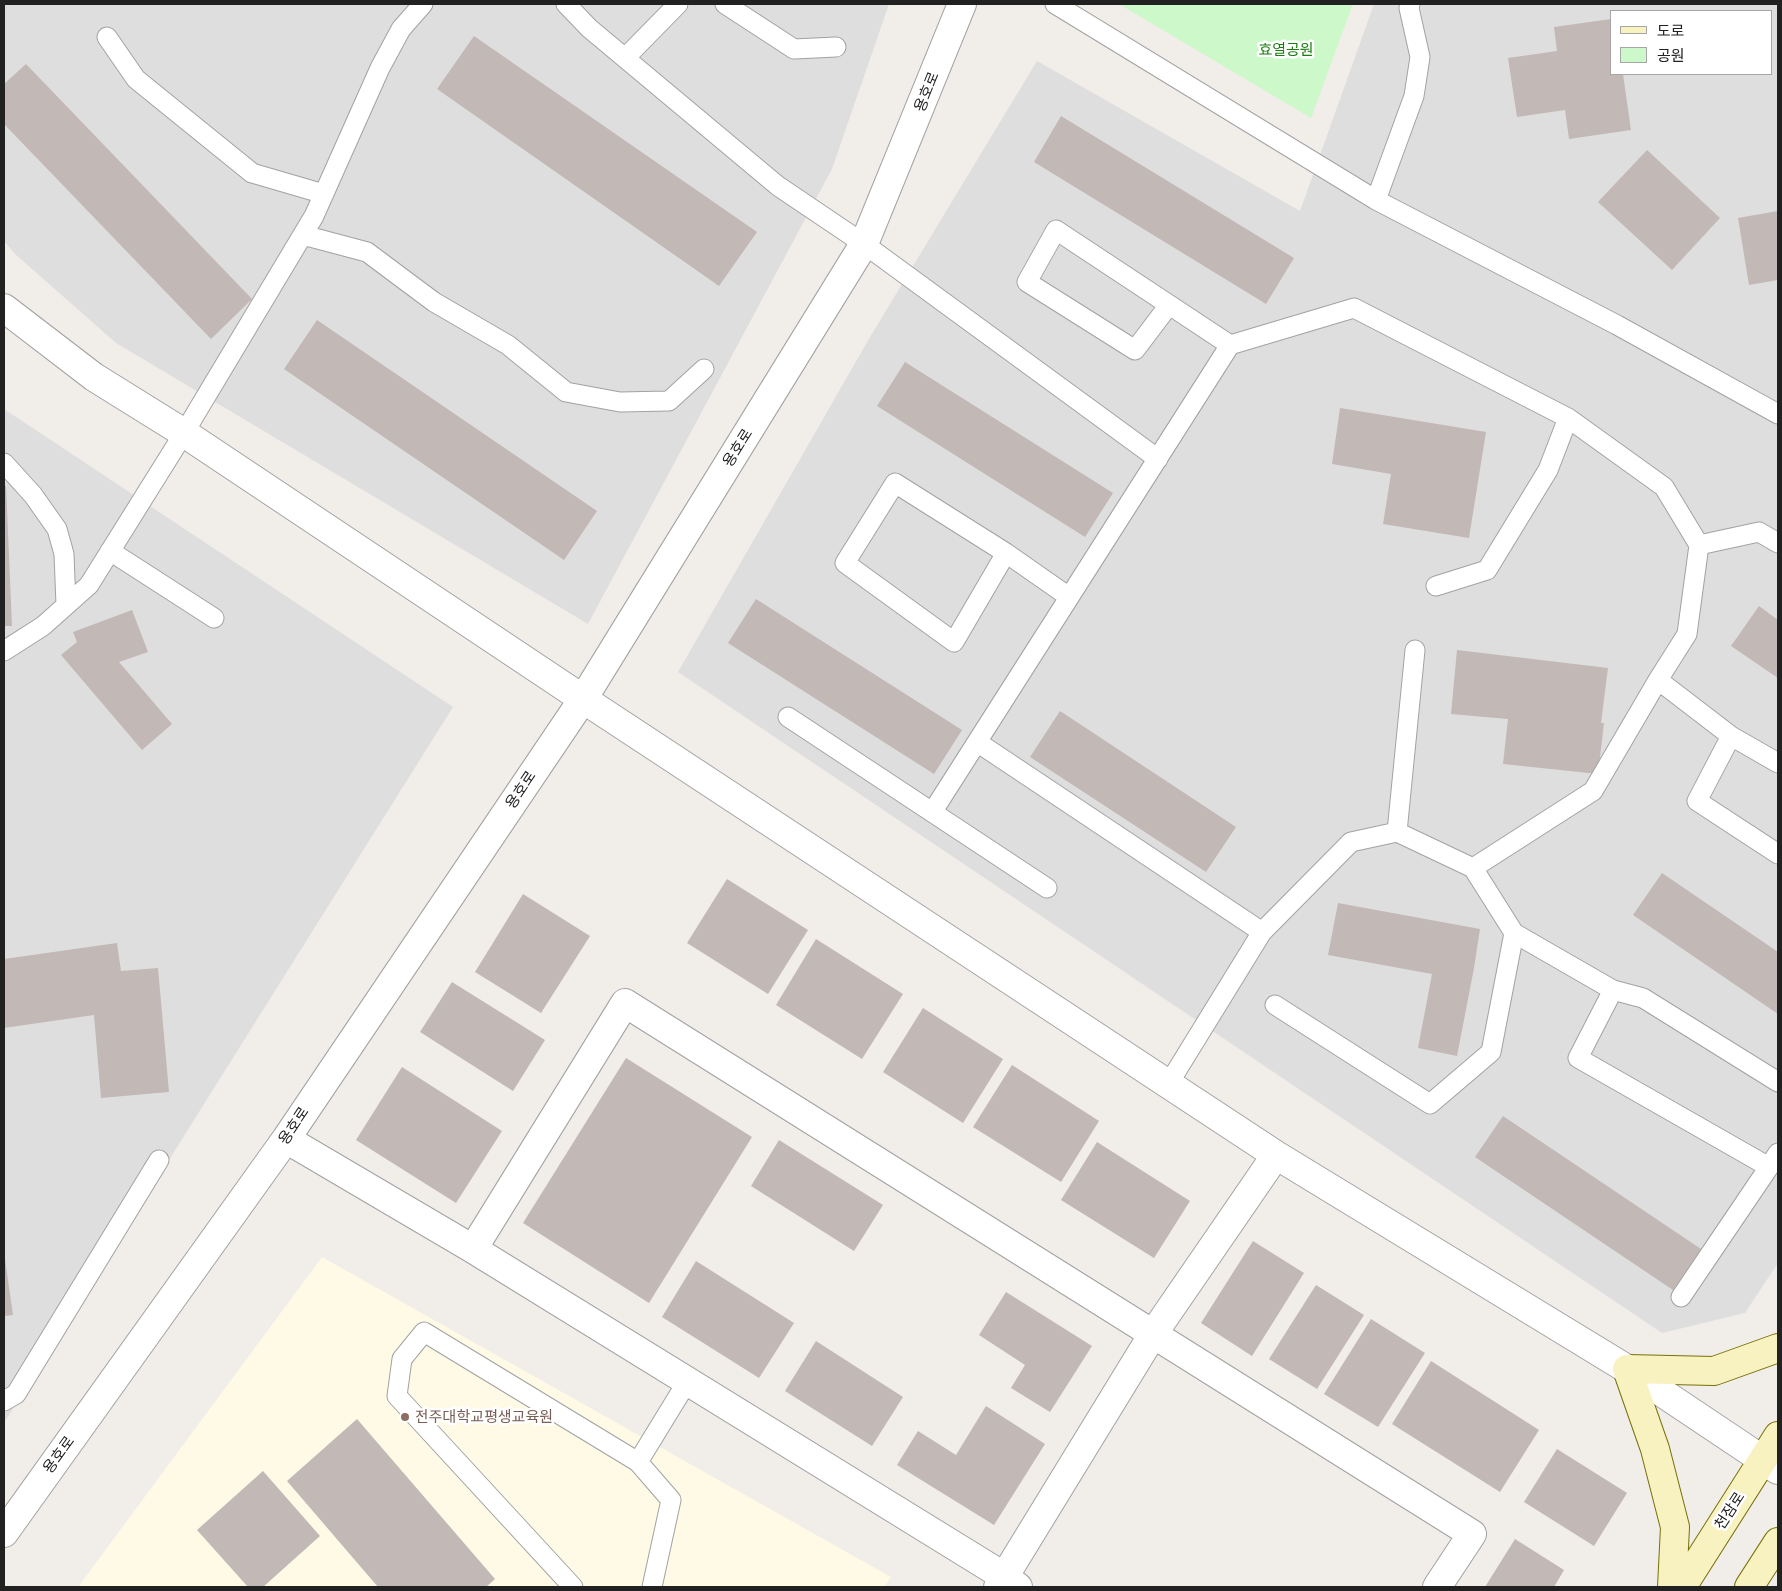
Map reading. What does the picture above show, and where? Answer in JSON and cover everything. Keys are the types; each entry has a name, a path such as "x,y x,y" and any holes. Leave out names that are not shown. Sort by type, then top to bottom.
{"street":[{"name":"용호로","path":"6,1525 286,1139 583,699 864,244 962,4"},
{"path":"4,308 94,377 184,433 583,699 1276,1155 1627,1369 1771,1465"},
{"path":"473,1249 625,1003 1472,1534 1437,1587"},
{"path":"286,1139 473,1249 1007,1584 1153,1334 1276,1155"},
{"path":"1627,1369 1714,1372 1778,1348"},
{"path":"1627,1369 1655,1449 1675,1527 1672,1587"},
{"name":"천잠로","path":"1682,1587 1771,1465 1778,1436"},
{"path":"1749,1587 1778,1542"}],"lane":[{"path":"4,651 43,626 89,585 184,433 303,234 324,194 380,68 401,29 423,4"},
{"path":"566,4 589,28 778,186 864,244 1158,459"},
{"path":"625,58 678,4"},
{"path":"725,4 794,49 836,47"},
{"path":"1055,4 1376,200 1617,325 1778,414"},
{"path":"1376,200 1414,96 1420,57 1409,8 1410,4"},
{"path":"107,37 136,79 252,173 324,194"},
{"path":"1169,305 1135,350 1027,282 1056,230 1230,345"},
{"path":"303,234 367,252 434,302 508,345 566,392 620,402 669,401 704,369"},
{"path":"933,811 1230,345 1354,308 1568,418 1664,487 1699,545 1687,634 1593,792 1473,868"},
{"path":"1436,586 1487,570 1548,470 1568,418"},
{"path":"4,463 33,495 57,529 64,554 66,605"},
{"path":"1006,553 954,642 845,563 895,483 1006,553 1070,597"},
{"path":"1699,545 1759,532 1778,543"},
{"path":"110,551 214,618"},
{"path":"1397,832 1415,650"},
{"path":"1658,680 1731,736 1778,763"},
{"path":"788,717 933,811 1046,888"},
{"path":"1731,736 1697,800 1778,854"},
{"path":"978,742 1262,932"},
{"path":"1169,1083 1262,932 1351,842 1397,832 1473,868 1514,932 1613,990 1643,998 1778,1082"},
{"path":"1274,1005 1430,1104 1491,1052 1514,932"},
{"path":"1613,990 1578,1058 1774,1160 1681,1297"},
{"path":"4,1401 16,1394 159,1160"},
{"path":"573,1587 397,1396 402,1359 424,1332 638,1462 671,1500 652,1587"},
{"path":"638,1462 687,1382"}],"shaded area":[{"path":"4,4 889,4 832,169 588,624 116,343 15,254 4,241"},
{"path":"1374,4 1778,4 1778,1263 1745,1313 1662,1333 678,672 870,337 1037,61 1300,211"},
{"path":"4,409 453,707 4,1423"},
{"name":"전주대학교평생교육원","path":"322,1257 891,1577 884,1587 78,1587"}],"green space":[{"name":"효열공원","path":"1119,4 1353,4 1311,118"}],"building":[{"path":"1610,19 1610,75 1623,75 1631,130 1569,139 1565,110 1517,117 1508,58 1557,51 1554,27"},
{"path":"474,36 757,232 719,286 437,89"},
{"path":"26,64 252,299 211,339 4,124 4,84"},
{"path":"1061,116 1294,258 1266,304 1034,162"},
{"path":"1647,150 1720,218 1672,270 1598,202"},
{"path":"1778,211 1778,280 1749,285 1738,218"},
{"path":"317,320 597,511 564,560 284,369"},
{"path":"905,362 1113,493 1085,537 877,406"},
{"path":"1340,408 1486,432 1469,538 1383,524 1391,474 1332,464"},
{"path":"4,486 6,486 12,626 4,626"},
{"path":"756,599 962,730 934,774 728,643"},
{"path":"1759,606 1778,620 1778,678 1731,646"},
{"path":"132,610 148,652 119,662 172,724 142,750 61,655 77,642 73,632"},
{"path":"1457,650 1608,668 1601,723 1604,723 1598,774 1503,764 1508,719 1451,714"},
{"path":"1060,711 1236,827 1206,872 1030,757"},
{"path":"1662,873 1778,952 1778,1014 1633,915"},
{"path":"727,879 808,930 768,994 687,943"},
{"path":"523,894 590,936 541,1013 475,972"},
{"path":"1338,903 1480,929 1457,1056 1418,1048 1432,974 1328,955"},
{"path":"816,939 903,994 862,1059 776,1005"},
{"path":"117,943 121,971 158,968 169,1092 101,1098 94,1015 4,1028 4,959"},
{"path":"452,982 545,1040 513,1091 420,1032"},
{"path":"923,1008 1003,1059 963,1123 883,1072"},
{"path":"626,1058 752,1137 649,1303 523,1223"},
{"path":"1012,1065 1099,1121 1061,1182 973,1127"},
{"path":"402,1067 502,1131 456,1203 356,1140"},
{"path":"1503,1116 1701,1249 1673,1290 1475,1157"},
{"path":"779,1140 883,1205 854,1251 751,1186"},
{"path":"1097,1142 1190,1201 1154,1258 1061,1200"},
{"path":"1253,1241 1304,1273 1252,1356 1201,1323"},
{"path":"4,1252 13,1315 4,1316"},
{"path":"696,1261 794,1323 759,1378 662,1317"},
{"path":"1316,1285 1364,1315 1317,1389 1269,1359"},
{"path":"1006,1292 1092,1346 1050,1412 1011,1388 1025,1365 979,1335"},
{"path":"1371,1319 1425,1353 1378,1427 1324,1394"},
{"path":"816,1341 903,1397 872,1446 785,1391"},
{"path":"1431,1361 1539,1430 1500,1492 1392,1424"},
{"path":"986,1406 1045,1444 994,1525 897,1465 918,1431 956,1455"},
{"path":"357,1419 495,1579 486,1587 378,1587 287,1481"},
{"path":"1557,1449 1627,1493 1594,1546 1524,1502"},
{"path":"263,1471 320,1536 263,1587 248,1587 197,1530"},
{"path":"1515,1539 1564,1570 1554,1587 1485,1587"}],"place":[{"name":"전주대학교평생교육원","path":"405,1417"}]}
